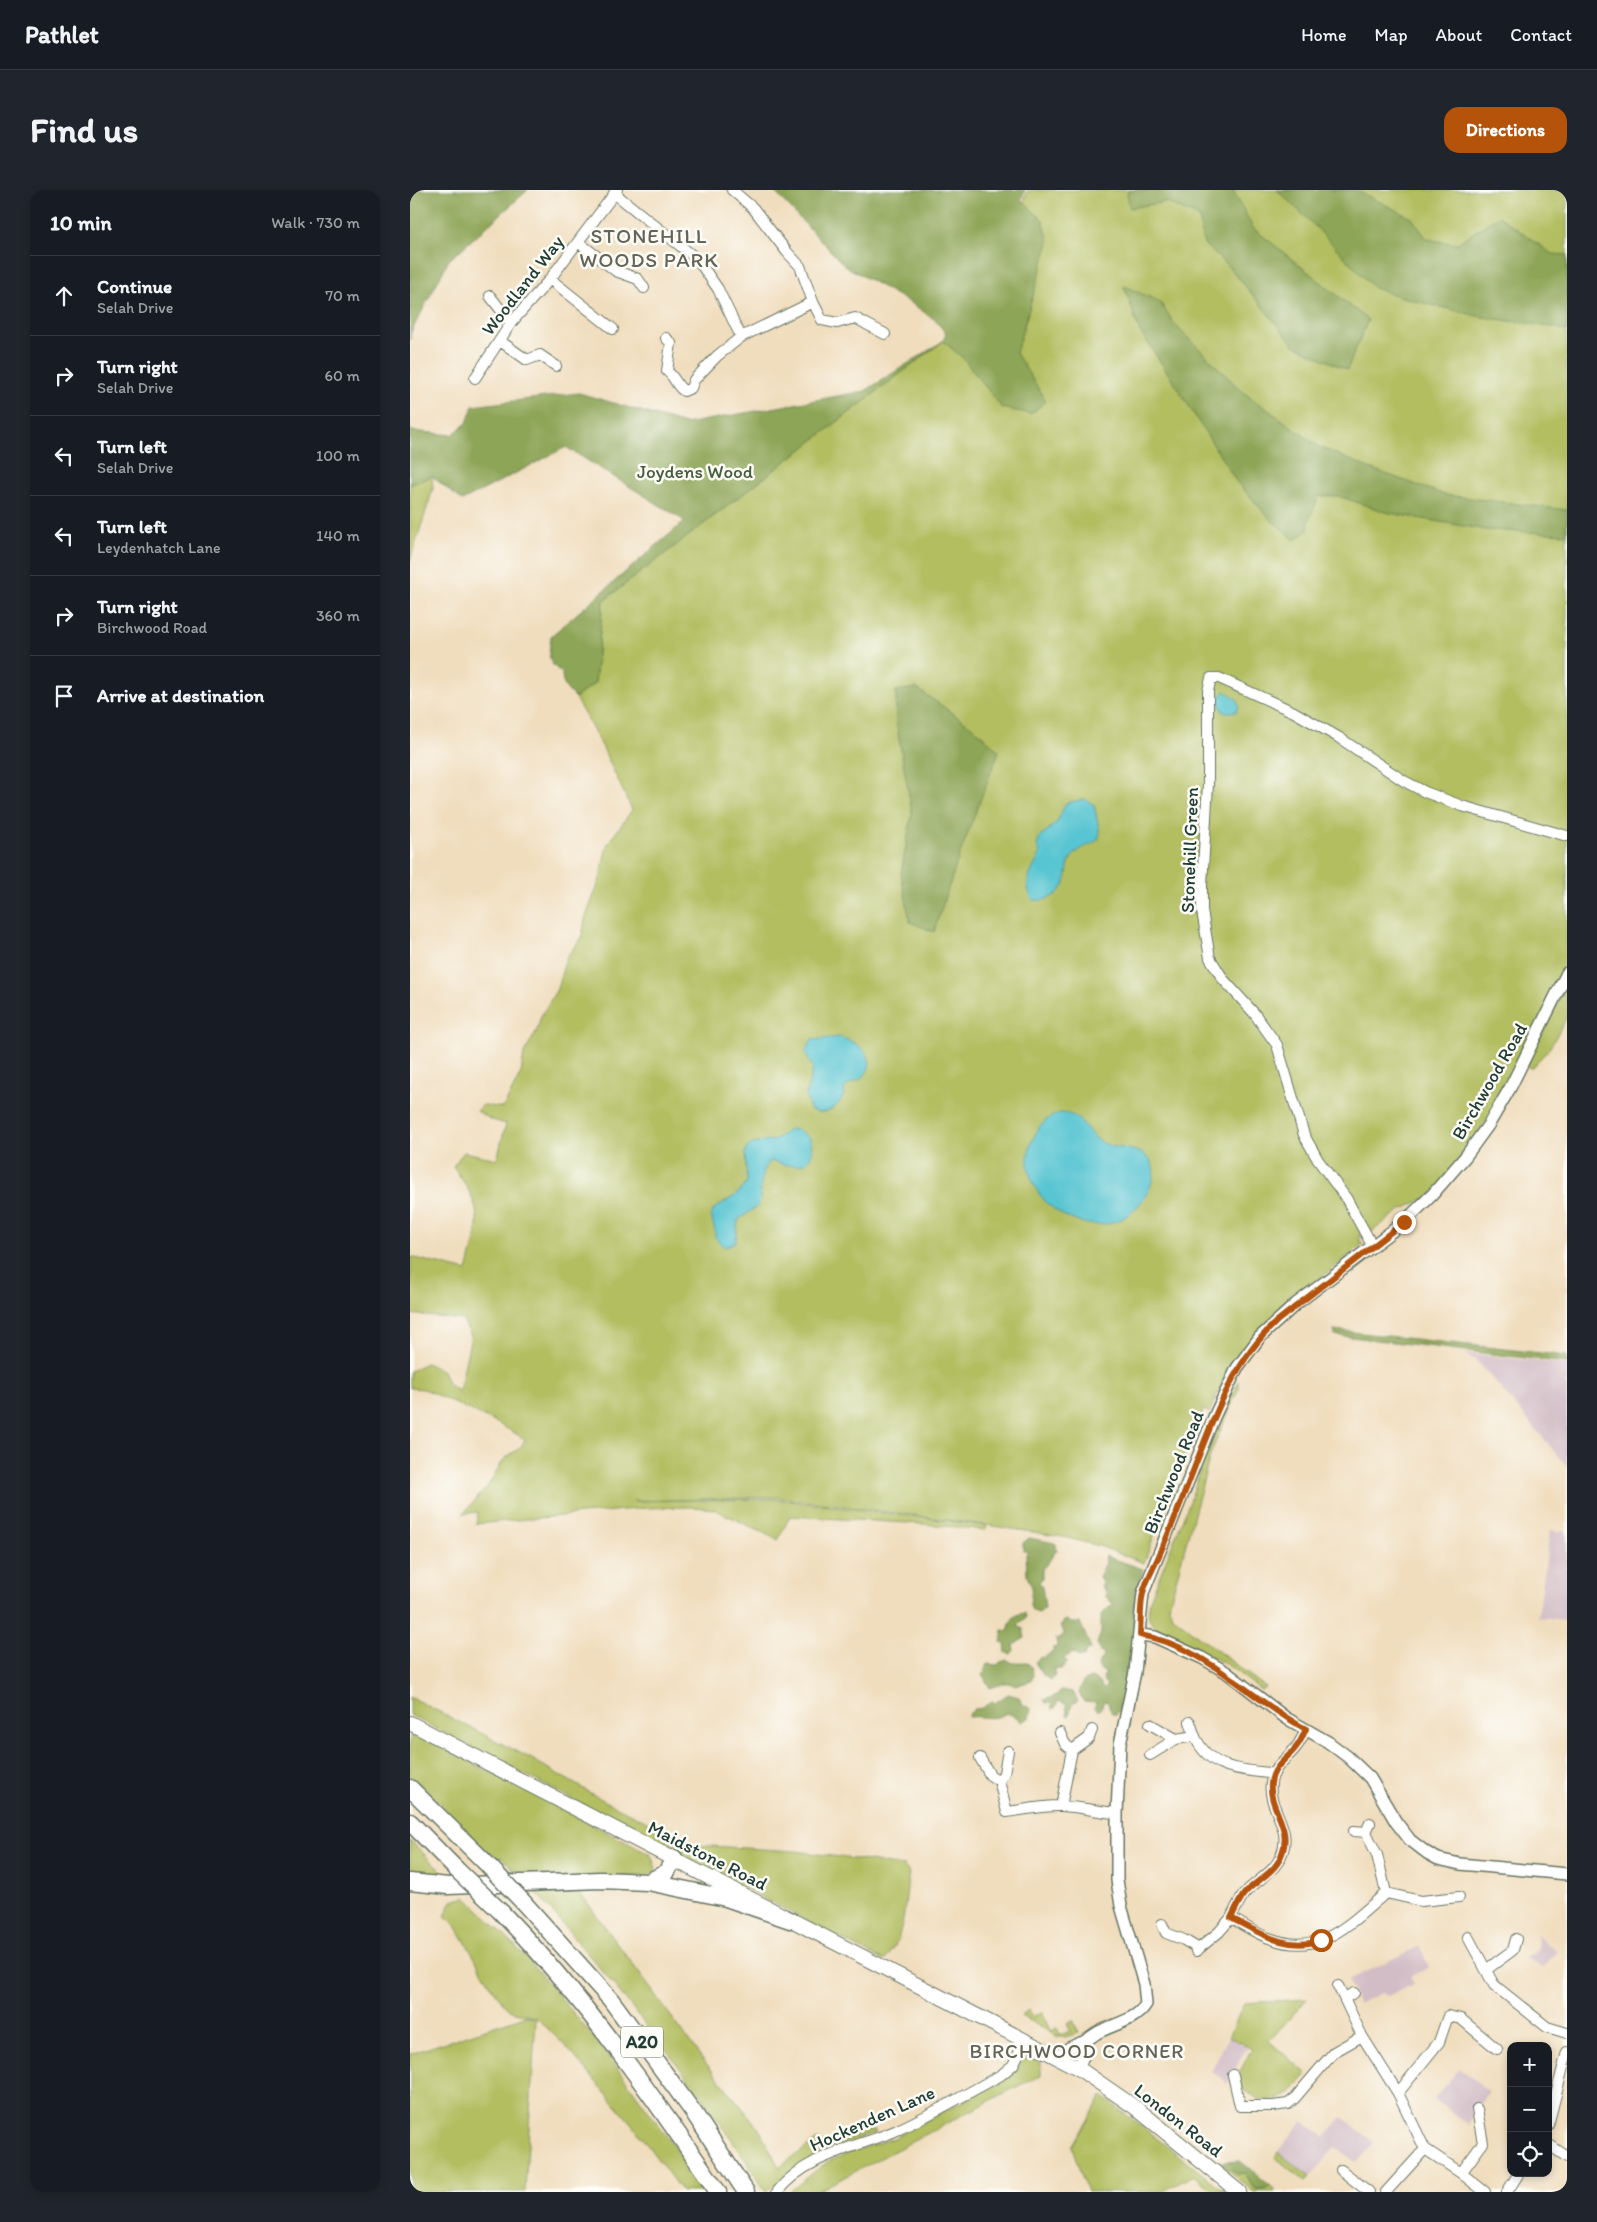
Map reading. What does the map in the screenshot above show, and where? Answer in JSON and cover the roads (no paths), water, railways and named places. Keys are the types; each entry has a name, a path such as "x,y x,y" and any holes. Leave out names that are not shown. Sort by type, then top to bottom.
{"highway":[{"name":"A20","path":"415,1792 484,1860 610,2000 694,2114 746,2192"},
{"name":"A20","path":"410,1822 521,1932 597,2023 718,2192"},
{"path":"648,1882 666,1873 674,1858"},
{"path":"410,1882 448,1886 600,1880 648,1882 726,1898 790,1920"}],"main road":[{"name":"Maidstone Road","path":"410,1723 989,2022"},
{"name":"London Road","path":"989,2022 1078,2068 1136,2108 1239,2192"}],"street":[{"path":"732,190 754,208 800,266 813,302 822,320 837,323 855,318 884,334"},
{"path":"616,192 698,260 718,289 740,337"},
{"name":"Woodland Way","path":"474,378 511,323 550,279 616,192"},
{"path":"578,242 616,271 638,279 644,288"},
{"path":"550,279 613,329"},
{"path":"490,296 511,323"},
{"path":"666,338 671,344 666,363 667,371 674,376 679,388 684,392 691,388 694,380 717,356 740,337 813,302"},
{"path":"500,341 527,360 540,356 556,366"},
{"name":"Stonehill Green","path":"1373,1247 1346,1198 1318,1160 1304,1135 1277,1045 1254,1013 1223,979 1210,958 1202,911 1202,885 1208,784 1208,691 1212,678 1219,678 1294,712 1338,737 1404,781 1426,792 1462,806 1567,836"},
{"name":"Birchwood Road","path":"1058,2058 1062,2052 1136,2015 1146,2004 1144,1984 1119,1893 1117,1813 1120,1744 1135,1672 1143,1593 1184,1496 1214,1417 1237,1368 1260,1337 1296,1304 1373,1247 1432,1195 1462,1162 1489,1124 1510,1088 1567,973"},
{"path":"1140,1635 1155,1637 1202,1658 1226,1672 1286,1718 1348,1757 1370,1778 1396,1822 1410,1840 1427,1853 1438,1859 1460,1864 1567,1874"},
{"path":"1190,1722 1194,1736 1211,1759 1219,1765 1274,1774"},
{"path":"1150,1724 1176,1739"},
{"path":"1162,1924 1166,1933 1184,1940 1197,1950 1219,1932 1231,1918 1244,1894 1269,1872 1281,1857 1285,1833 1271,1791 1271,1782 1278,1765 1297,1746 1306,1729"},
{"path":"1061,1806 1072,1750 1089,1738 1092,1730"},
{"path":"1060,1732 1065,1744 1072,1750"},
{"path":"1150,1755 1176,1739 1194,1736"},
{"path":"1008,1750 1004,1773 1000,1782 1006,1812 1061,1806 1117,1813"},
{"path":"980,1758 990,1775 1000,1782"},
{"path":"1354,1831 1368,1827 1377,1854 1386,1893"},
{"path":"1231,1918 1270,1939 1300,1945 1330,1937 1342,1930 1386,1893"},
{"path":"1386,1893 1421,1901 1459,1897"},
{"path":"1468,1936 1494,1985 1547,2027 1567,2033"},
{"path":"1486,1970 1513,1950 1516,1939"},
{"path":"1338,1986 1362,2036 1398,2093 1425,2150 1461,2173 1485,2192"},
{"path":"1344,1998 1354,1993"},
{"path":"1398,2093 1439,2042 1448,2016 1460,2019 1498,2049"},
{"path":"1233,2075 1240,2106 1283,2105 1294,2099 1334,2052 1362,2036"},
{"name":"Hockenden Lane","path":"777,2192 800,2171 826,2156 895,2131 1000,2075 1013,2065 1025,2041"},
{"path":"1078,2068 1085,2052 1085,2041"},
{"path":"1552,2116 1563,2090 1567,2052"},
{"path":"1461,2173 1483,2143 1478,2109"},
{"path":"1552,2147 1567,2157"},
{"path":"1386,2192 1425,2150"},
{"path":"1341,2170 1369,2192"},
{"path":"1507,2192 1516,2177"}],"water":[{"path":"1225,691 1237,699 1239,706 1236,712 1223,712 1218,699"},
{"path":"1085,799 1094,805 1100,833 1098,840 1074,854 1068,865 1062,889 1058,893 1044,900 1033,900 1029,893 1028,881 1040,853 1037,844 1040,837 1057,822 1066,803"},
{"path":"839,1037 853,1042 865,1051 870,1063 868,1070 861,1079 844,1089 842,1099 838,1104 825,1112 815,1112 810,1109 806,1096 813,1068 805,1052 812,1040"},
{"path":"1061,1113 1069,1114 1080,1120 1103,1143 1138,1152 1150,1160 1153,1168 1151,1185 1141,1202 1129,1214 1111,1223 1091,1224 1071,1219 1054,1209 1040,1194 1031,1177 1028,1157 1039,1128 1048,1118"},
{"path":"790,1129 799,1130 810,1138 811,1156 802,1164 788,1165 771,1161 767,1165 763,1175 759,1205 738,1220 736,1241 727,1247 723,1246 715,1237 711,1215 714,1209 736,1195 747,1183 745,1153 747,1148 752,1144 775,1140"}],"district":[{"name":"STONEHILL WOODS PARK","path":"649,248"},
{"name":"BIRCHWOOD CORNER","path":"1077,2051"}],"park label":[{"name":"Joydens Wood","path":"695,471"}]}
